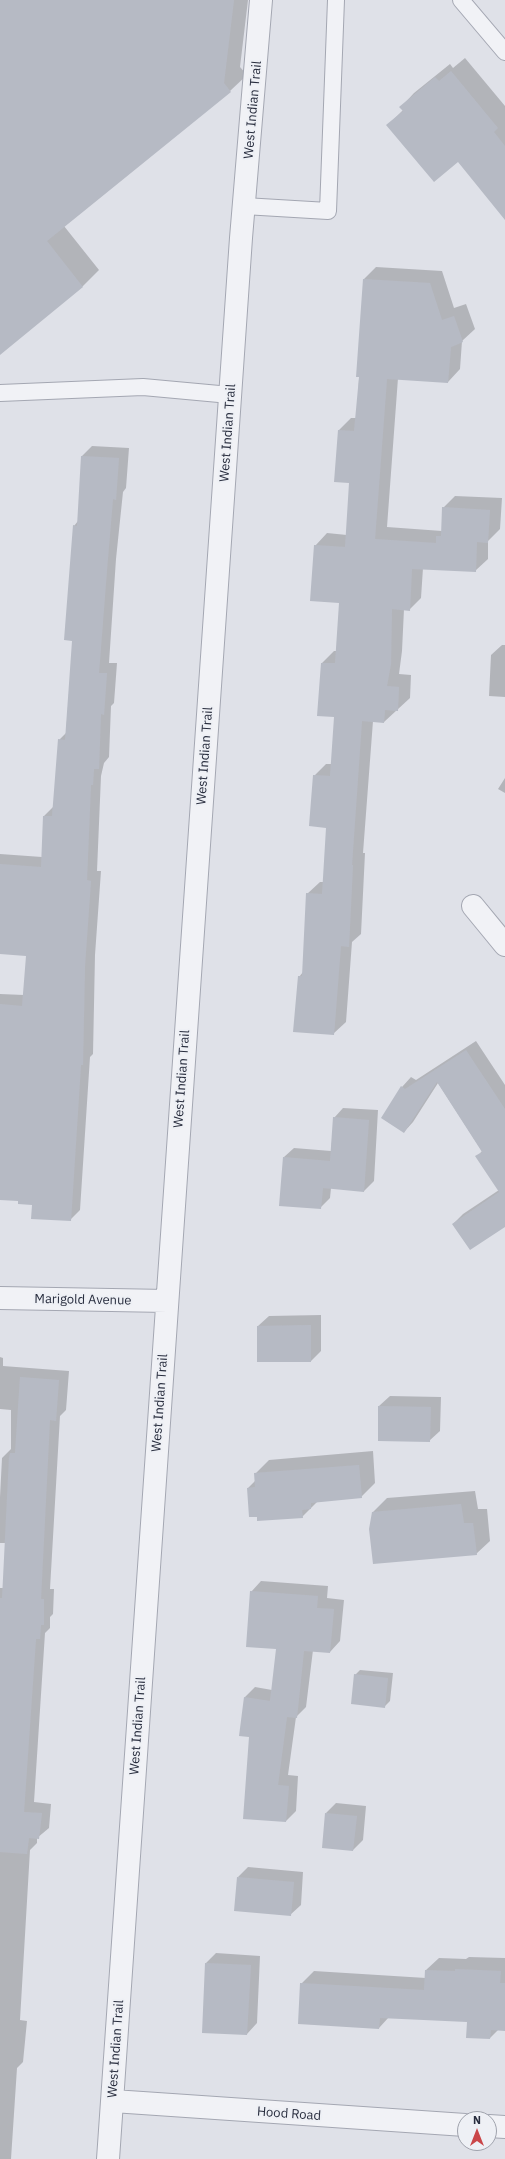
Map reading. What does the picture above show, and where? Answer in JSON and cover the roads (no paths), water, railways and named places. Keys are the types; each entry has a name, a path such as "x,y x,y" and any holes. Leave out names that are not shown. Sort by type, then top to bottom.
{"street":[{"name":"West Indian Trail","path":"108,2159 230,395 261,0"},
{"path":"473,906 505,944"},
{"name":"Marigold Avenue","path":"0,1298 167,1301"},
{"name":"Hood Road","path":"113,2101 457,2124"}],"lane":[{"path":"244,206 328,211 336,0"},
{"path":"461,0 505,52"},
{"path":"0,393 143,387 230,395"}]}
